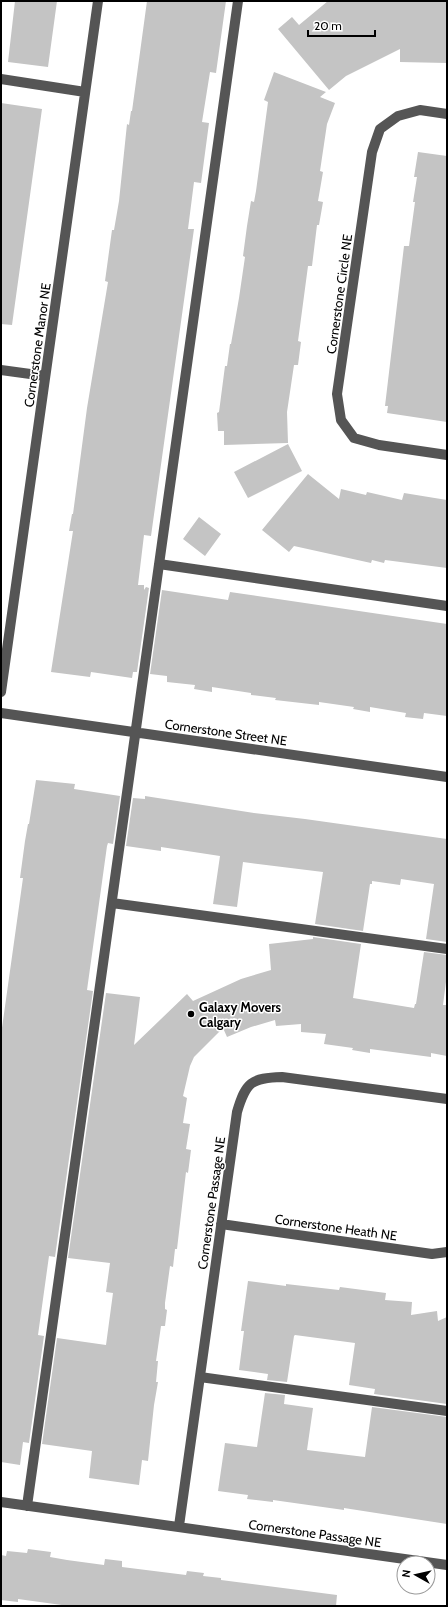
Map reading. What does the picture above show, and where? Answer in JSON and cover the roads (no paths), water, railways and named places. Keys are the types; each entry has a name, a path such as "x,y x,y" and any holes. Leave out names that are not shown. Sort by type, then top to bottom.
{"street":[{"name":"Cornerstone Manor NE","path":"1,692 98,1"},
{"path":"27,1506 238,1"},
{"path":"1,79 85,92"},
{"name":"Cornerstone Circle NE","path":"447,114 420,110 398,116 380,129 372,152 337,394 341,420 354,438 379,445 447,455"},
{"path":"1,370 45,376"},
{"path":"160,564 447,606"},
{"name":"Cornerstone Street NE","path":"1,713 447,777"},
{"path":"112,903 447,948"},
{"name":"Cornerstone Passage NE","path":"179,1526 237,1112 242,1093 250,1084 265,1078 282,1077 447,1099"},
{"name":"Cornerstone Heath NE","path":"221,1224 432,1254 447,1252"},
{"path":"200,1377 447,1411"},
{"name":"Cornerstone Passage NE","path":"1,1502 447,1565"}],"place":[{"name":"Galaxy Movers Calgary","path":"191,1014"}]}
